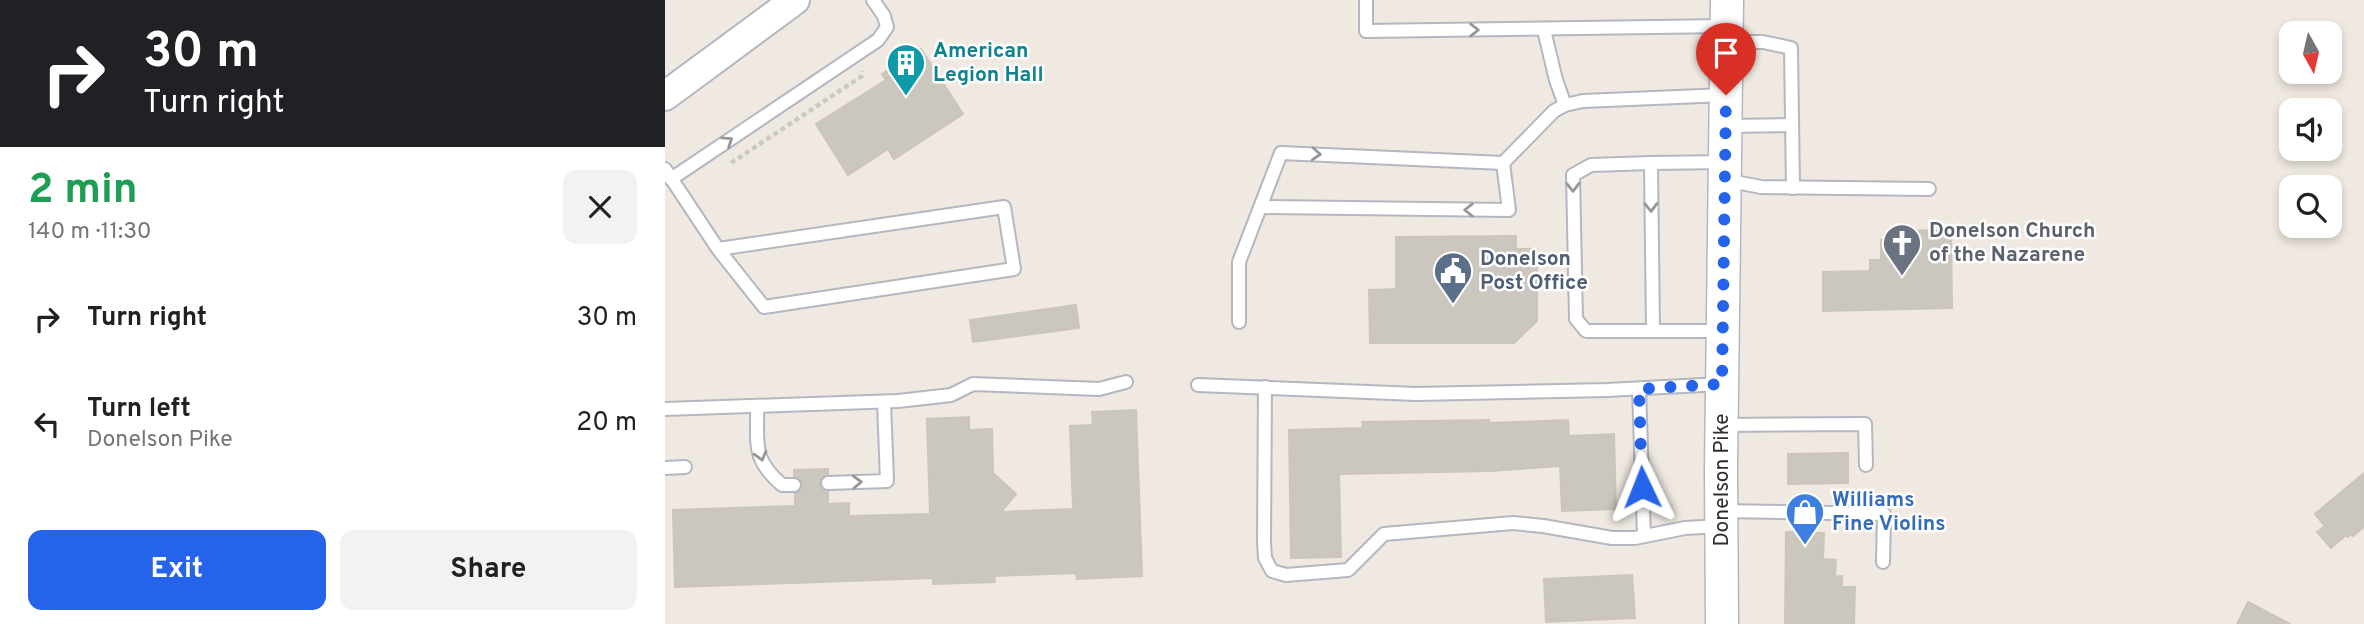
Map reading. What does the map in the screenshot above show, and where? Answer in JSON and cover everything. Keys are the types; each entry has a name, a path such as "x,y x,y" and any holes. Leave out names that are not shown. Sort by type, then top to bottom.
{"main road":[{"name":"Donelson Pike","path":"1722,624 1727,23"}],"street":[{"path":"665,96 795,0"}],"lane":[{"path":"718,249 1004,207 1014,269 764,307 718,249 668,174 878,40 887,27 884,16 873,0"},
{"path":"1366,0 1366,31 1544,30 1727,23 1763,42 1790,48 1793,188"},
{"path":"1544,30 1565,105"},
{"path":"1238,322 1239,262 1281,153 1503,163 1554,111 1583,101 1726,110 1792,125"},
{"path":"1261,207 1509,210 1503,163"},
{"path":"1651,163 1653,331"},
{"path":"1723,331 1586,331 1576,319 1573,175 1591,165 1651,163 1725,171 1761,187 1929,189"},
{"path":"665,409 884,402 951,395 973,384 1099,389 1126,382"},
{"path":"1198,384 1416,394 1639,389 1722,384"},
{"path":"1265,387 1265,558 1272,571 1286,575 1348,570 1384,534 1513,523 1612,538 1644,536 1721,518 1884,514 1883,562"},
{"path":"1639,389 1644,536"},
{"path":"828,483 887,481 884,402"},
{"path":"757,406 758,457 766,471 782,485 794,485"},
{"path":"1722,425 1865,424 1866,465"},
{"path":"665,468 685,467"}],"building":[{"name":"American Legion Hall","path":"921,49 963,114 894,159 888,149 848,175 816,124 886,80 882,74"},
{"path":"1951,230 1952,308 1823,311 1823,272 1870,271 1870,260 1881,260 1881,240 1892,240 1892,231"},
{"name":"Donelson Post Office","path":"1516,236 1516,249 1537,249 1537,321 1514,343 1370,343 1369,290 1396,289 1396,237"},
{"path":"1076,305 1079,328 973,342 970,320"},
{"path":"1136,410 1142,576 1077,579 1076,573 994,576 995,582 933,584 933,578 675,587 673,510 795,506 795,494 801,490 803,484 794,476 794,470 828,469 828,474 820,480 820,487 828,492 828,504 849,503 849,516 930,514 927,419 969,417 969,430 992,429 993,473 1016,494 1001,512 1073,509 1070,426 1093,425 1092,412"},
{"path":"1489,420 1489,423 1568,420 1569,436 1614,434 1616,509 1562,511 1560,466 1490,471 1339,474 1341,557 1291,558 1289,430 1363,428 1362,422"},
{"path":"1848,453 1848,483 1788,484 1788,454"},
{"path":"2364,473 2364,527 2353,536 2346,535 2331,548 2317,532 2325,526 2315,514"},
{"path":"1786,532 1824,533 1823,559 1836,560 1835,577 1842,576 1842,587 1855,587 1854,624 1785,624"},
{"path":"1632,575 1635,618 1546,622 1544,579"},
{"path":"2248,602 2290,624 2237,624"}],"place":[{"name":"American Legion Hall","path":"906,97"},
{"name":"Donelson Church of the Nazarene","path":"1902,277"},
{"name":"Donelson Post Office","path":"1453,305"},
{"name":"Williams Fine Violins","path":"1805,546"}],"route":[{"path":"1642,487 1639,389 1722,384 1726,95"}]}
